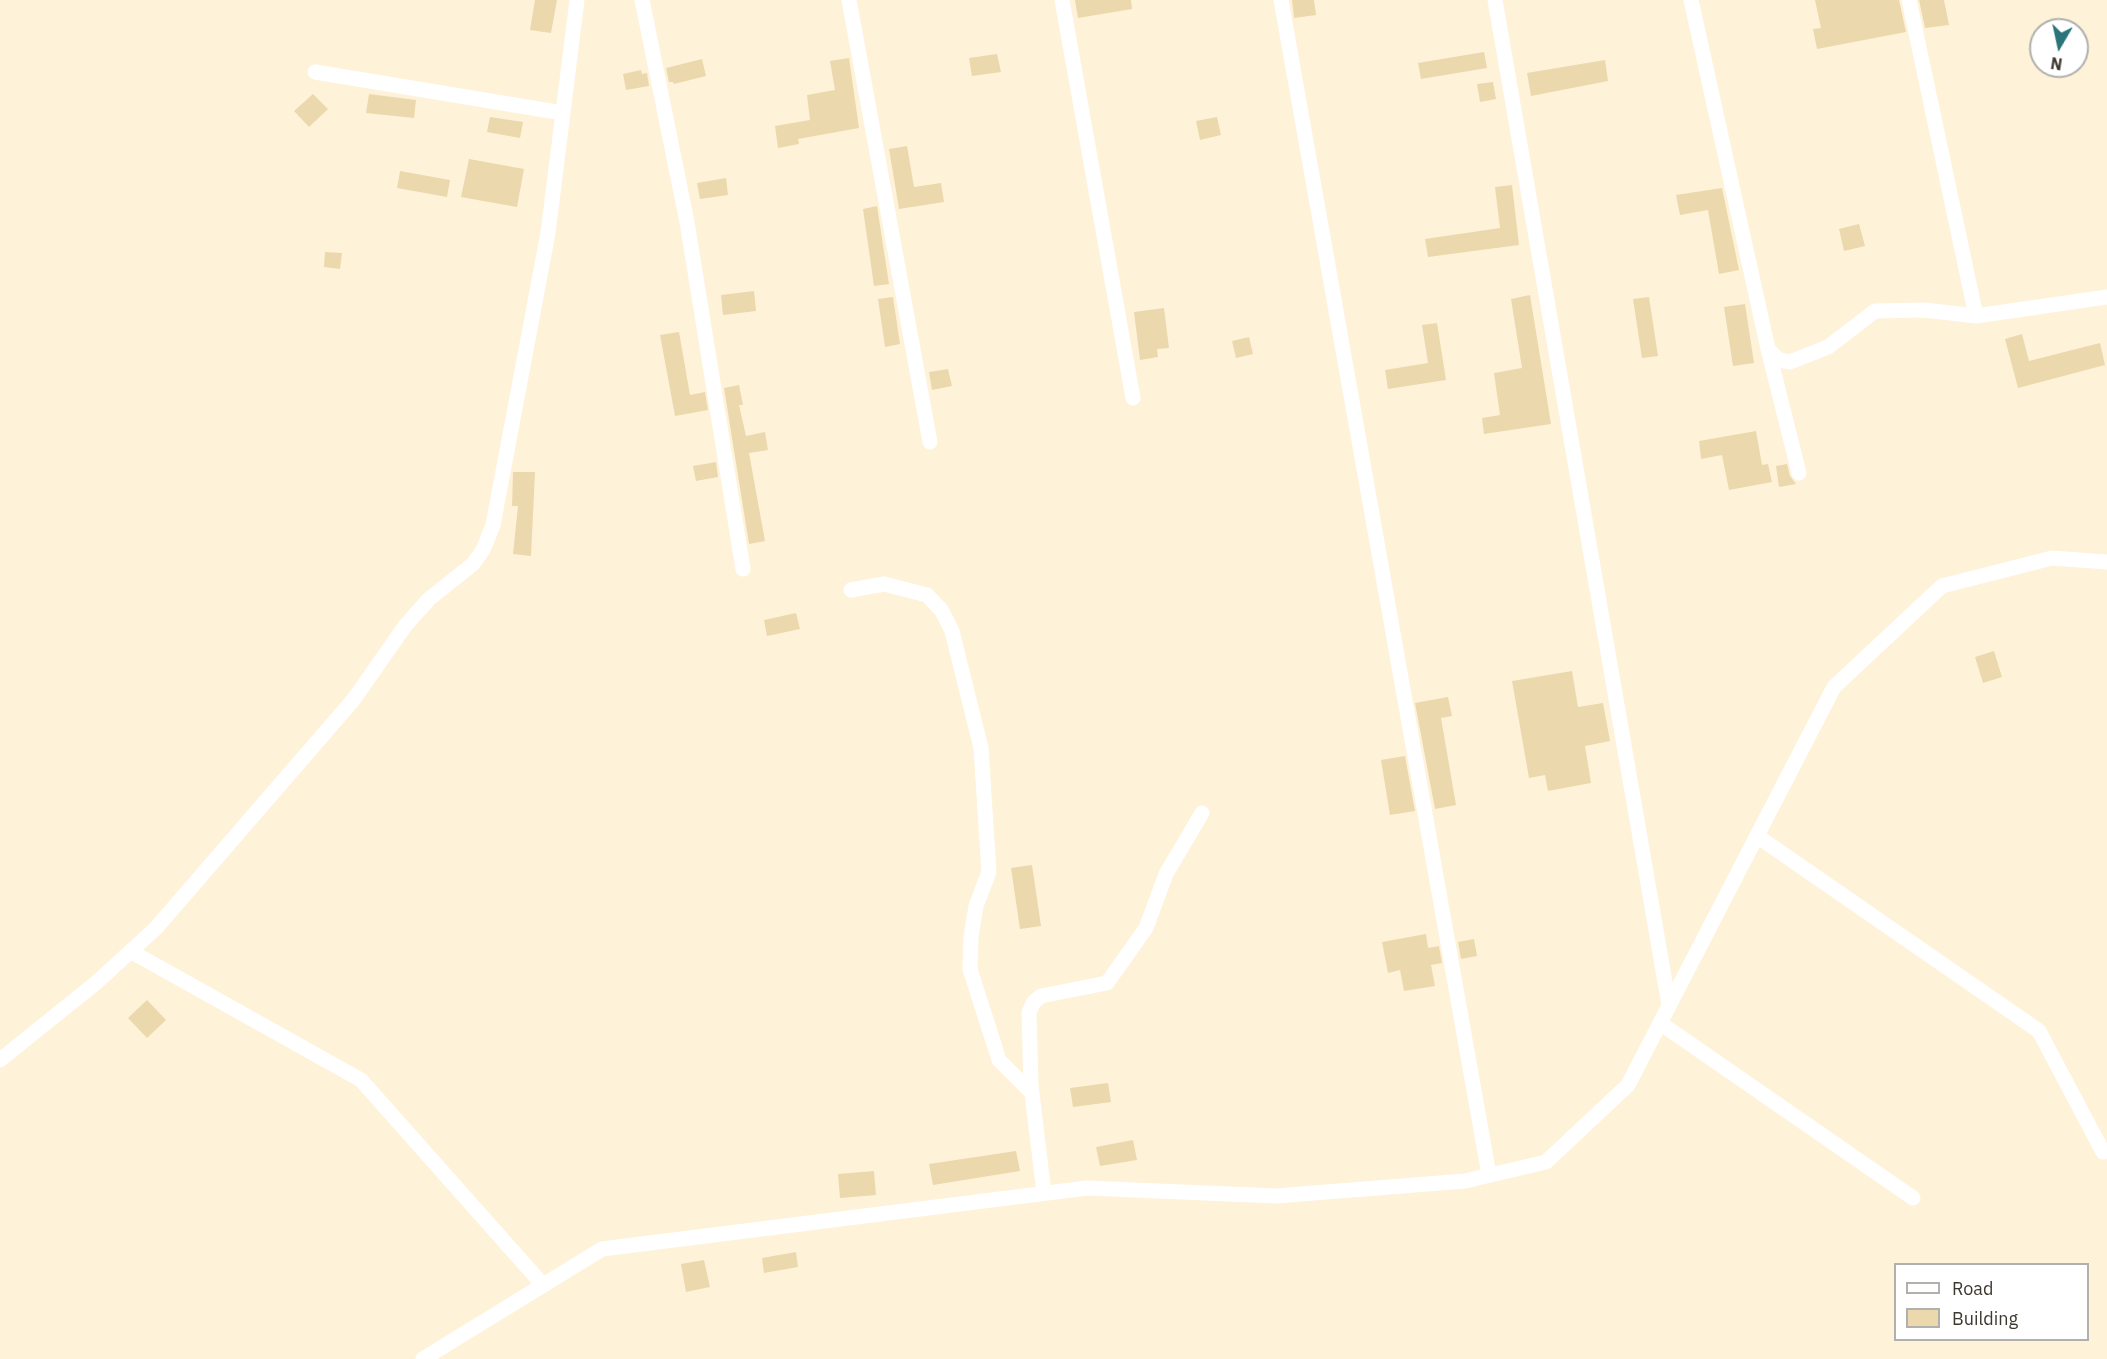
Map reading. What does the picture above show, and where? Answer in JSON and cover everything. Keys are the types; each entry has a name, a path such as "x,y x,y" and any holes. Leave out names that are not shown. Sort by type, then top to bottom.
{"street":[{"path":"0,1060 132,952 268,800 354,699 405,626 429,599 473,564 483,550 493,525 546,244 577,0"},
{"path":"642,0 687,222 743,569"},
{"path":"849,0 930,442"},
{"path":"1062,0 1133,398"},
{"path":"1281,0 1489,1175"},
{"path":"1494,0 1669,1005"},
{"path":"1691,0 1768,349 1799,473"},
{"path":"1909,0 1976,316"},
{"path":"315,72 562,114"},
{"path":"1768,349 1779,360 1790,362 1828,347 1875,311 1924,310 1976,316 2107,297"},
{"path":"423,1359 602,1249 1087,1188 1276,1196 1465,1181 1546,1162 1628,1085 1834,687 1942,586 2052,558 2107,562"},
{"path":"851,590 884,584 927,595 942,611 952,631 981,748 988,872 976,906 971,937 970,969 999,1060 1032,1093"},
{"path":"1044,1193 1032,1093 1029,1013 1033,1003 1041,996 1107,983 1146,928 1166,874 1202,813"},
{"path":"1757,836 2039,1031 2103,1152"},
{"path":"132,952 361,1080 543,1285"},
{"path":"1660,1023 1913,1198"}],"building":[{"path":"535,0 557,0 551,33 530,30"},
{"path":"1075,0 1131,0 1132,9 1078,18"},
{"path":"1292,0 1314,0 1316,15 1294,18"},
{"path":"1815,0 1899,0 1906,32 1817,49 1813,29 1821,28"},
{"path":"1919,0 1944,0 1949,25 1925,28"},
{"path":"1484,52 1487,68 1421,79 1418,63"},
{"path":"997,54 1001,72 972,76 969,58"},
{"path":"849,58 859,128 798,139 799,144 778,148 775,126 810,120 807,95 835,90 830,61"},
{"path":"702,59 706,76 674,84 669,82 666,68"},
{"path":"1605,60 1608,81 1531,96 1527,73"},
{"path":"641,70 642,74 647,73 649,86 626,90 623,74"},
{"path":"1493,82 1496,99 1480,102 1477,84"},
{"path":"313,94 328,109 309,127 294,111"},
{"path":"369,94 416,100 414,118 366,113"},
{"path":"490,117 523,122 520,138 487,132"},
{"path":"1217,117 1221,135 1200,140 1196,121"},
{"path":"907,146 914,187 941,183 944,202 899,209 889,149"},
{"path":"469,159 524,169 517,207 461,197"},
{"path":"400,171 450,180 447,197 397,188"},
{"path":"726,178 728,195 700,199 697,183"},
{"path":"1512,185 1519,245 1428,257 1425,239 1500,228 1495,187"},
{"path":"1722,188 1739,270 1719,274 1708,210 1680,215 1676,195"},
{"path":"877,206 889,284 874,286 863,209"},
{"path":"1859,224 1865,246 1844,251 1839,229"},
{"path":"325,252 342,253 340,269 324,267"},
{"path":"754,291 756,311 723,315 721,295"},
{"path":"1530,295 1551,424 1484,434 1482,418 1500,415 1494,373 1522,368 1511,299"},
{"path":"893,297 900,344 885,347 878,299"},
{"path":"1649,297 1658,356 1642,358 1633,299"},
{"path":"1745,304 1754,363 1733,366 1724,307"},
{"path":"1164,308 1169,348 1157,349 1158,357 1140,360 1134,312"},
{"path":"1437,323 1446,380 1388,389 1385,370 1428,363 1422,325"},
{"path":"679,332 690,395 705,392 708,410 675,416 660,335"},
{"path":"2022,334 2029,361 2100,343 2105,365 2018,388 2005,339"},
{"path":"1249,337 1253,354 1236,358 1232,341"},
{"path":"948,369 952,386 932,390 929,372"},
{"path":"739,385 743,405 739,405 746,436 765,432 768,450 749,453 765,541 749,544 724,388"},
{"path":"1756,431 1762,465 1768,464 1772,482 1729,490 1722,455 1701,459 1699,441"},
{"path":"716,462 718,477 696,481 693,466"},
{"path":"1787,464 1790,476 1796,484 1779,487 1776,466"},
{"path":"513,472 535,472 531,556 513,554 518,506 512,506"},
{"path":"796,613 800,629 767,636 764,620"},
{"path":"1994,651 2002,677 1983,683 1975,657"},
{"path":"1572,671 1578,707 1603,703 1610,741 1585,746 1591,783 1548,791 1545,775 1529,778 1512,681"},
{"path":"1448,697 1452,716 1441,718 1456,805 1435,809 1415,703"},
{"path":"1405,756 1415,811 1390,815 1381,760"},
{"path":"1032,865 1041,926 1020,929 1011,868"},
{"path":"1426,934 1428,948 1439,946 1442,963 1431,965 1435,986 1404,991 1400,970 1388,973 1382,942"},
{"path":"1474,939 1477,956 1461,959 1458,942"},
{"path":"147,1000 166,1020 147,1038 128,1018"},
{"path":"1108,1083 1111,1102 1073,1107 1070,1088"},
{"path":"1133,1140 1137,1160 1100,1166 1096,1147"},
{"path":"1016,1151 1020,1171 933,1185 929,1164"},
{"path":"874,1171 876,1195 840,1198 838,1174"},
{"path":"796,1252 798,1267 764,1273 762,1258"},
{"path":"704,1260 710,1287 686,1292 681,1264"}]}
